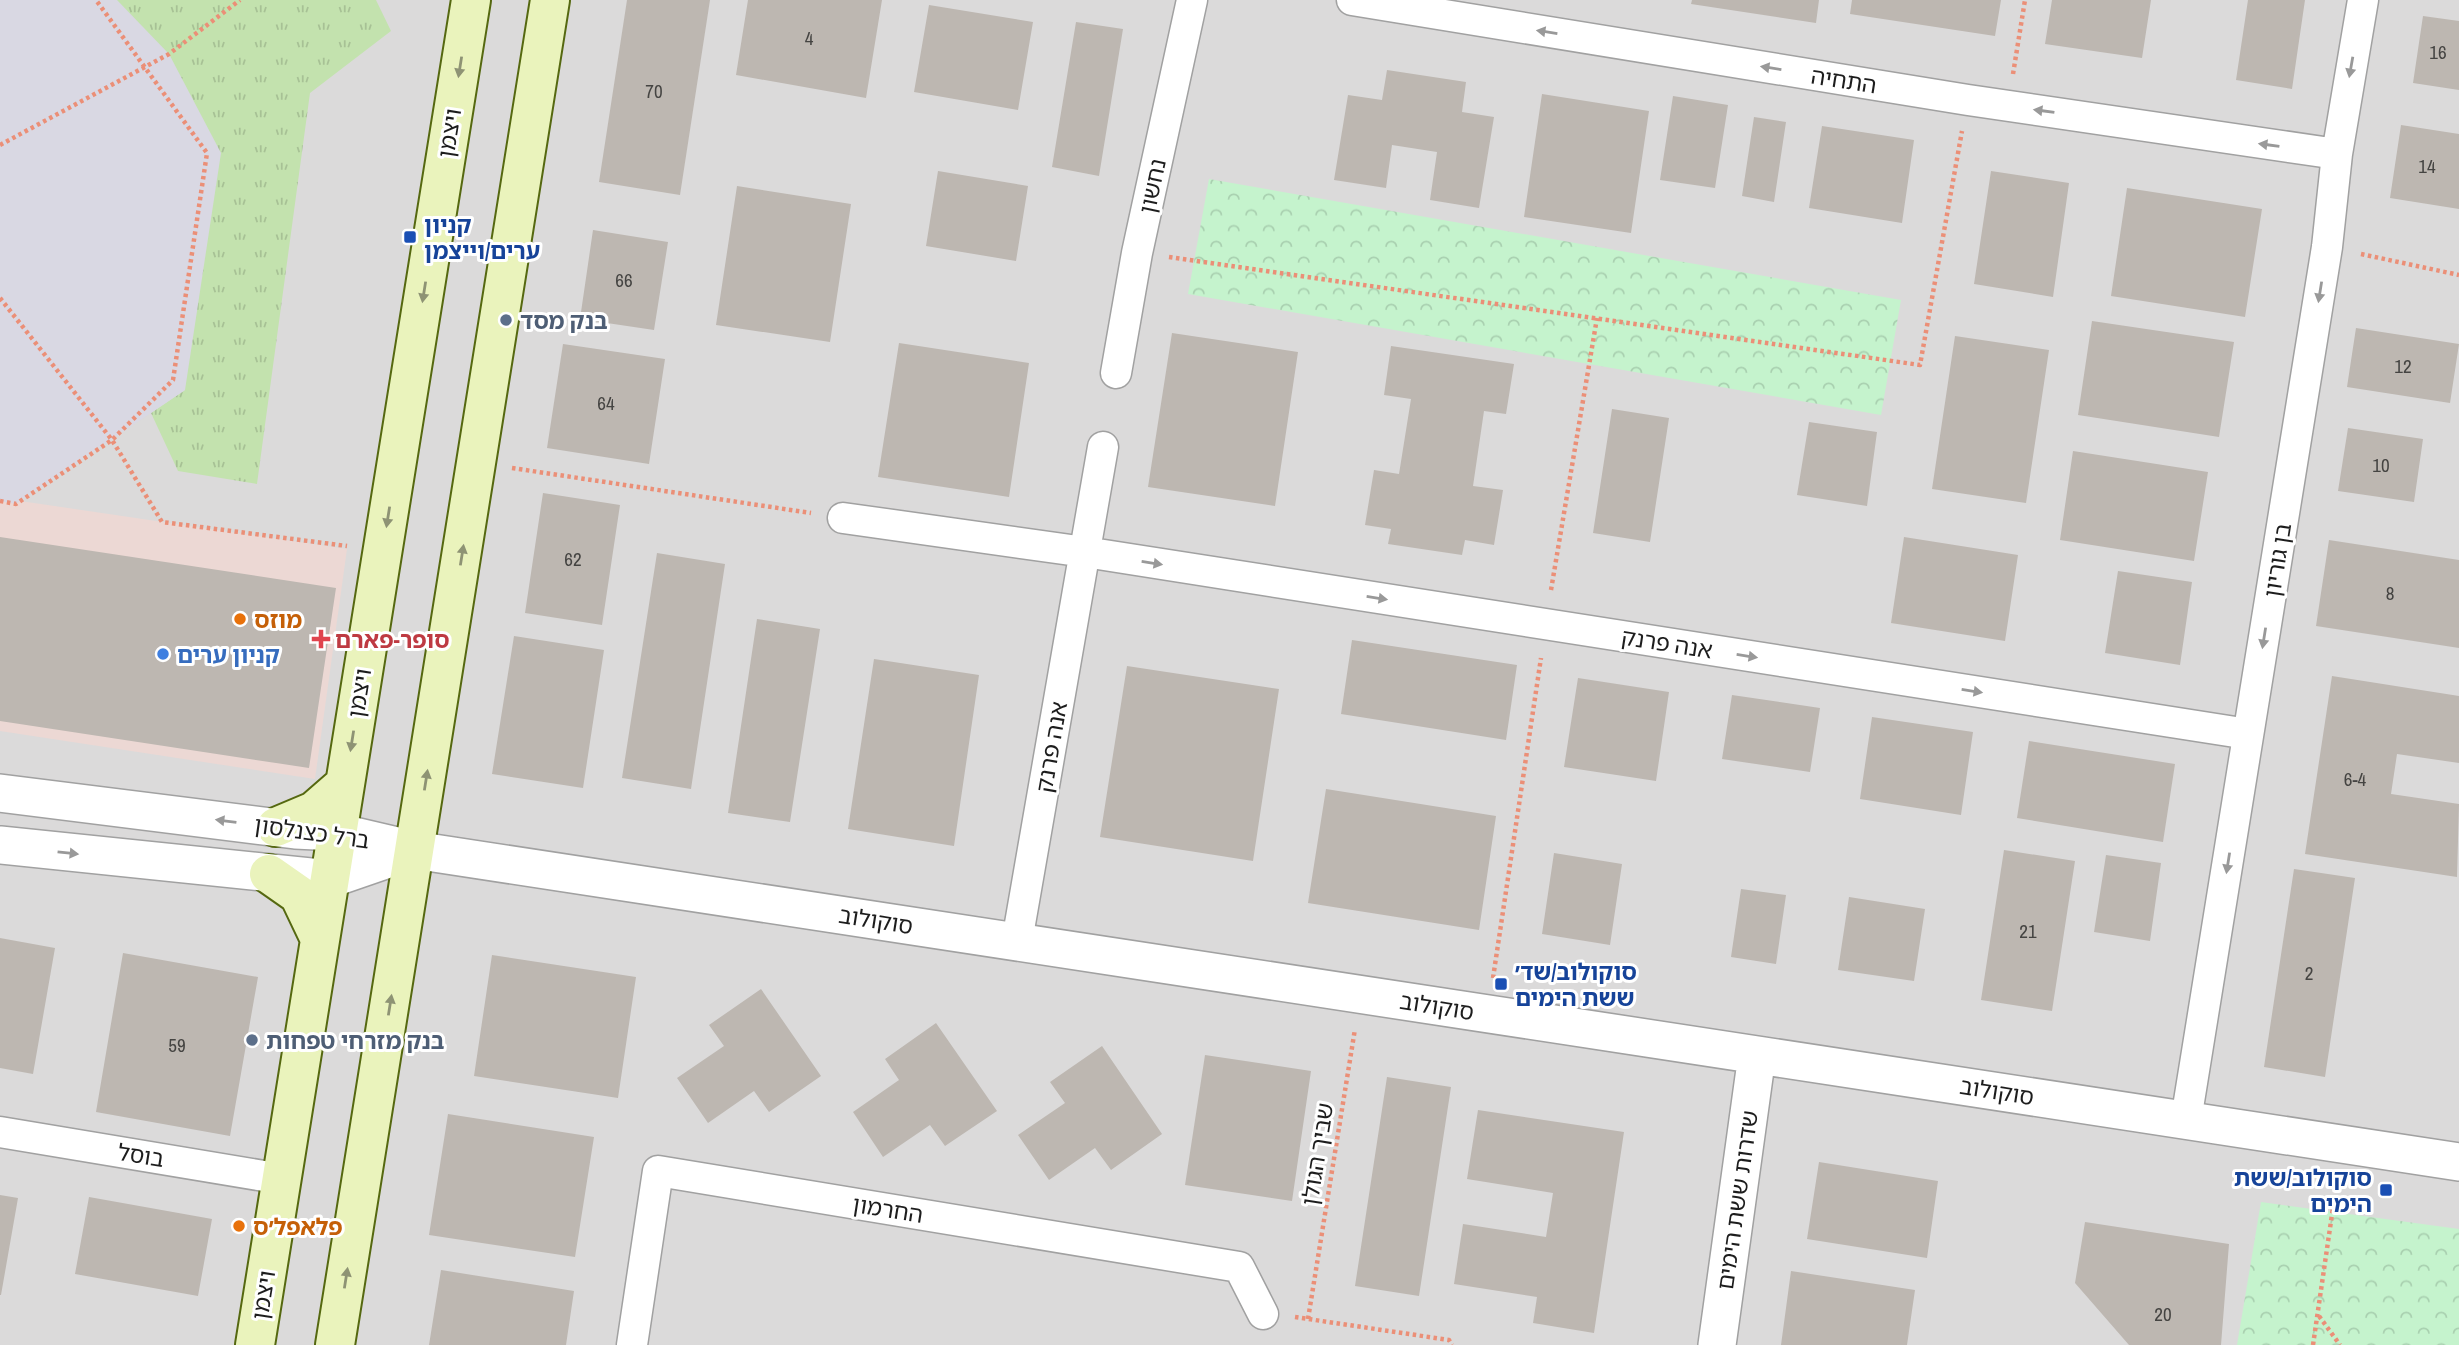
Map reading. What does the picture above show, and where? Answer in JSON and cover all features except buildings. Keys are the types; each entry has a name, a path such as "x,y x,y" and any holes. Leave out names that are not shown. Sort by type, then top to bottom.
{"main road":[{"name":"ויצמן","path":"255,1345 471,0"},
{"path":"335,1345 550,0"},
{"path":"276,827 314,811 345,784"},
{"path":"270,874 299,895 320,939"}],"street":[{"name":"נחשון","path":"1116,373 1137,253 1192,0"},
{"name":"התחיה","path":"1352,0 1968,100 2337,155"},
{"name":"בן גוריון","path":"2186,1120 2327,247 2337,155 2363,0"},
{"name":"אנה פרנק","path":"1017,941 1103,447"},
{"name":"אנה פרנק","path":"843,518 1084,552 2249,734"},
{"name":"ברל כצנלסון","path":"0,793 337,832 414,850"},
{"name":"ברל כצנלסון","path":"0,845 330,878 414,850"},
{"name":"סוקולוב","path":"414,850 2459,1162"},
{"name":"שדרות ששת הימים","path":"1717,1345 1757,1055"},
{"name":"בוסל","path":"0,1132 282,1179"},
{"name":"החרמון","path":"632,1345 658,1171 1239,1267 1263,1314"}],"path":[{"path":"0,501 16,504 112,440 173,380 207,153 96,0"},
{"path":"0,145 169,54 240,0"},
{"path":"2008,106 2025,0"},
{"path":"1137,253 1920,365 1968,100"},
{"path":"2327,247 2459,275"},
{"path":"0,298 112,440 162,522 382,550"},
{"path":"1488,1013 1546,624 1597,318"},
{"path":"476,463 843,518"},
{"name":"שביך הגולן","path":"1308,1319 1361,994"},
{"path":"2313,1345 2342,1144"},
{"path":"1263,1314 1449,1340 1452,1345"},
{"path":"2319,1316 2340,1345"}],"shaded area":[{"path":"0,0 2459,0 2459,1345 0,1345"},
{"path":"0,0 117,0 169,54 221,153 185,390 16,504 0,501"},
{"name":"קניון ערים","path":"0,498 347,549 315,779 0,731"}],"green space":[{"path":"114,0 376,0 391,31 310,93 257,484 178,471 151,413 185,390"},
{"path":"1209,179 1901,300 1881,415 1188,294"},
{"path":"2261,1202 2459,1229 2459,1345 2237,1345"}],"place":[{"name":"קניון ערים/וייצמן","path":"410,237"},
{"name":"בנק מסד","path":"506,320"},
{"name":"מוזס","path":"240,619"},
{"name":"סופר-פארם","path":"321,639"},
{"name":"קניון ערים","path":"163,654"},
{"name":"סוקולוב/שד׳ ששת הימים","path":"1501,984"},
{"name":"בנק מזרחי טפחות","path":"252,1040"},
{"name":"סוקולוב/ששת הימים","path":"2386,1190"},
{"name":"פלאפל׳ס","path":"239,1226"}]}
